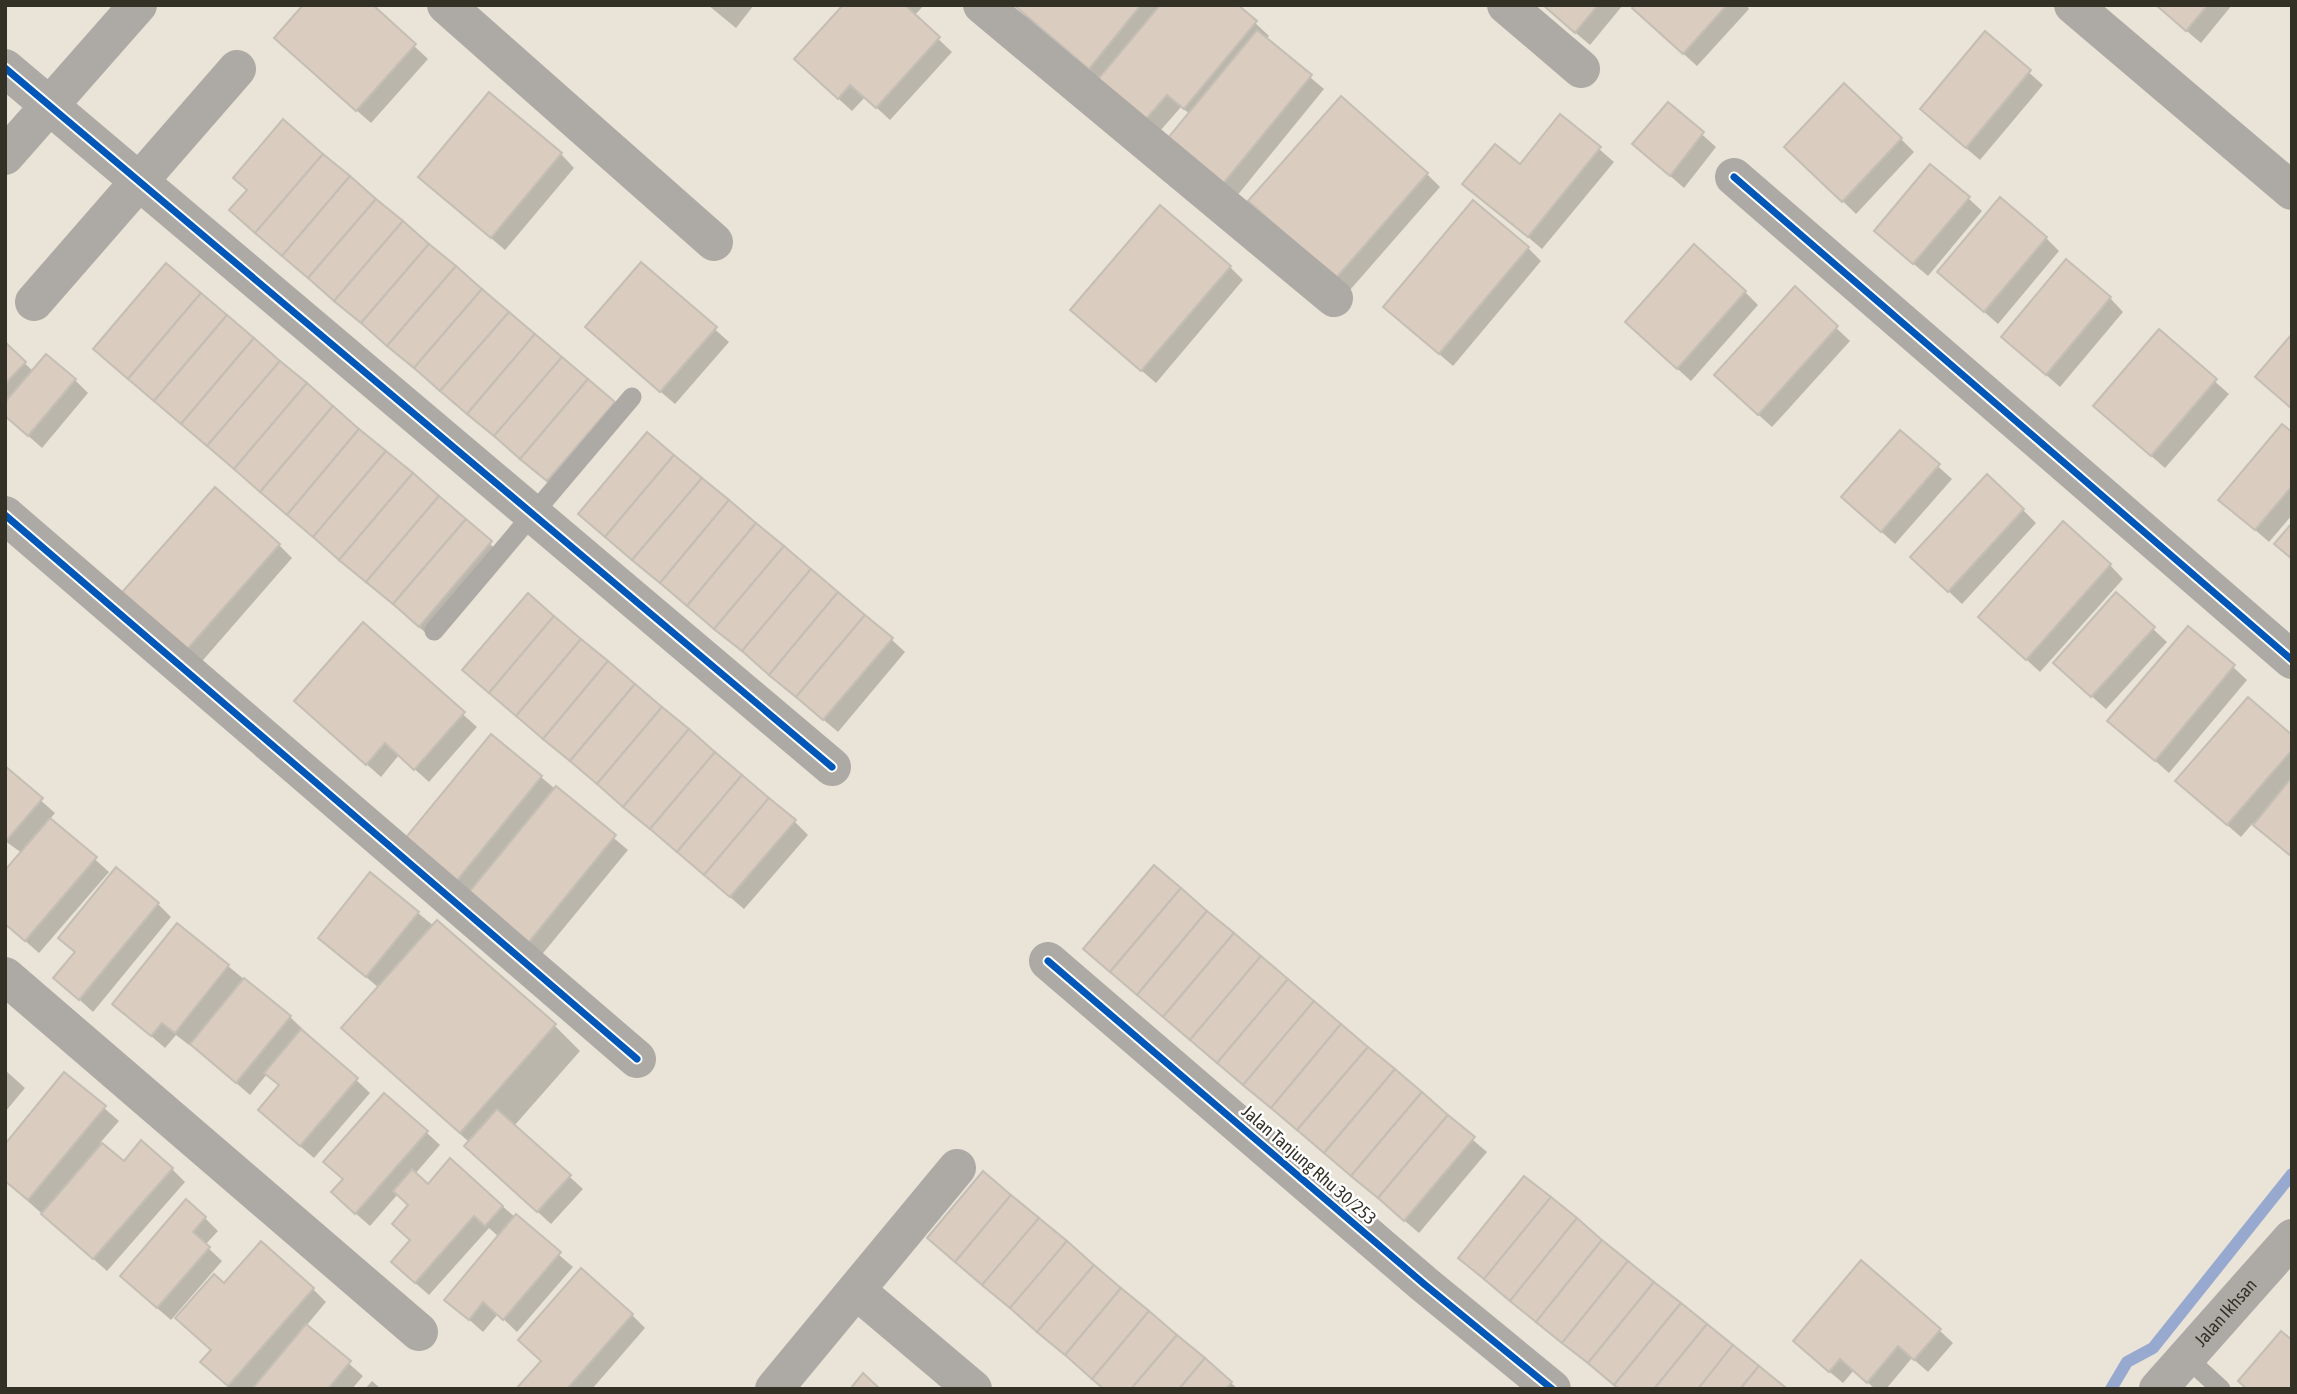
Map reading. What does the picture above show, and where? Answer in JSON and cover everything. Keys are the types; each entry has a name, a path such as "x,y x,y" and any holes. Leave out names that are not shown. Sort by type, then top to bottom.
{"street":[{"path":"5,156 138,5"},
{"path":"446,5 714,242"},
{"path":"982,5 1334,298"},
{"path":"1506,5 1581,69"},
{"path":"2073,5 2292,191"},
{"path":"5,68 832,767"},
{"path":"34,302 237,69"},
{"path":"1734,177 2292,660"},
{"path":"5,515 637,1059"},
{"name":"Jalan Tanjung Rhu 30/253","path":"1048,961 1424,1284 1552,1389"},
{"path":"5,976 419,1332"},
{"path":"774,1389 957,1168"},
{"name":"Jalan Ikhsan","path":"2158,1389 2292,1238"},
{"path":"856,1291 973,1389"}],"lane":[{"path":"434,631 632,397"},
{"path":"2186,1357 2221,1389"}],"building":[{"path":"303,5 373,5 416,44 356,111 274,38"},
{"path":"843,5 905,5 940,37 876,108 850,85 838,99 794,59"},
{"path":"1014,5 1141,5 1089,69"},
{"path":"1160,5 1238,5 1257,21 1184,109 1167,95 1146,119 1098,79"},
{"path":"1543,5 1598,5 1575,33"},
{"path":"1634,5 1727,5 1683,54 1632,8"},
{"path":"2156,5 2208,5 2186,31"},
{"path":"1257,30 1312,75 1222,185 1167,139"},
{"path":"1985,31 2031,70 1966,148 1920,109"},
{"path":"1844,83 1902,138 1842,202 1784,147"},
{"path":"489,92 562,153 491,238 418,177"},
{"path":"1341,96 1428,173 1336,278 1248,201"},
{"path":"1668,102 1704,132 1670,176 1632,144"},
{"path":"1560,114 1601,147 1528,237 1462,184 1495,144 1520,164"},
{"path":"283,119 323,154 255,233 229,210 247,190 233,178"},
{"path":"323,154 350,176 282,256 255,233"},
{"path":"1930,164 1970,197 1913,264 1874,231"},
{"path":"350,176 376,199 308,278 282,256"},
{"path":"2000,197 2047,237 1984,312 1937,272"},
{"path":"376,199 403,221 334,301 308,278"},
{"path":"1473,200 1529,247 1439,354 1383,307"},
{"path":"1160,205 1231,266 1141,371 1070,310"},
{"path":"403,221 429,244 361,323 334,301"},
{"path":"429,244 456,266 387,346 361,323"},
{"path":"1694,244 1746,291 1677,369 1625,322"},
{"path":"2066,259 2111,297 2046,375 2001,337"},
{"path":"641,262 717,327 660,392 585,327"},
{"path":"166,263 201,293 128,379 93,349"},
{"path":"456,266 482,289 414,368 387,346"},
{"path":"1795,286 1838,326 1758,415 1714,375"},
{"path":"482,289 509,312 440,391 414,368"},
{"path":"201,293 227,315 154,401 128,379"},
{"path":"509,312 535,334 467,414 440,391"},
{"path":"227,315 254,338 181,424 154,401"},
{"path":"2159,329 2217,379 2151,456 2093,406"},
{"path":"535,334 562,357 494,436 467,414"},
{"path":"2292,334 2292,409 2255,377"},
{"path":"254,338 280,361 207,446 181,424"},
{"path":"5,342 26,362 5,384"},
{"path":"46,354 76,379 28,436 5,416 5,402"},
{"path":"562,357 588,379 520,459 494,436"},
{"path":"280,361 307,383 234,469 207,446"},
{"path":"588,379 615,402 547,481 520,459"},
{"path":"307,383 333,406 260,492 234,469"},
{"path":"333,406 359,429 287,515 260,492"},
{"path":"2282,424 2292,432 2292,486 2255,530 2218,500"},
{"path":"359,429 386,451 313,537 287,515"},
{"path":"1900,430 1940,464 1881,532 1841,497"},
{"path":"647,432 674,455 605,537 578,514"},
{"path":"386,451 413,473 339,560 313,537"},
{"path":"674,455 702,478 632,560 605,537"},
{"path":"413,473 439,496 366,582 339,560"},
{"path":"1987,474 2024,509 1948,592 1910,557"},
{"path":"702,478 729,500 660,583 632,560"},
{"path":"215,487 280,544 182,655 117,598"},
{"path":"439,496 466,519 393,604 366,582"},
{"path":"729,500 756,523 687,606 660,583"},
{"path":"466,519 492,541 419,627 393,604"},
{"path":"2063,521 2111,564 2026,660 1978,617"},
{"path":"756,523 784,546 714,629 687,606"},
{"path":"2292,523 2292,559 2274,544"},
{"path":"784,546 811,569 742,651 714,629"},
{"path":"811,569 838,592 769,675 742,651"},
{"path":"838,592 865,615 796,697 769,675"},
{"path":"2116,592 2155,627 2091,697 2053,663"},
{"path":"528,593 554,616 489,693 462,670"},
{"path":"865,615 893,638 823,720 796,697"},
{"path":"554,616 581,639 516,716 489,693"},
{"path":"363,622 465,712 414,770 385,743 366,765 294,701"},
{"path":"2188,626 2235,665 2155,761 2107,721"},
{"path":"581,639 608,661 543,739 516,716"},
{"path":"608,661 635,684 570,761 543,739"},
{"path":"635,684 662,707 597,784 570,761"},
{"path":"2248,697 2292,735 2292,750 2227,825 2175,781"},
{"path":"662,707 689,729 623,807 597,784"},
{"path":"689,729 715,752 650,829 623,807"},
{"path":"491,734 542,776 455,883 403,841"},
{"path":"715,752 742,775 677,852 650,829"},
{"path":"5,766 43,798 7,840 5,839"},
{"path":"742,775 769,798 704,875 677,852"},
{"path":"2292,777 2292,857 2253,825"},
{"path":"556,786 616,835 525,947 465,897"},
{"path":"769,798 796,820 730,897 704,875"},
{"path":"50,818 97,857 25,941 5,924 5,870"},
{"path":"1154,865 1181,888 1110,972 1083,949"},
{"path":"116,867 159,903 79,1000 53,978 75,952 58,938"},
{"path":"370,872 419,912 366,977 318,938"},
{"path":"1181,888 1207,911 1137,995 1110,972"},
{"path":"1207,911 1234,933 1163,1017 1137,995"},
{"path":"437,920 556,1024 460,1133 341,1028"},
{"path":"177,923 229,965 175,1033 162,1023 151,1036 112,1004"},
{"path":"1234,933 1261,956 1190,1040 1163,1017"},
{"path":"1261,956 1288,979 1217,1063 1190,1040"},
{"path":"244,978 291,1016 236,1083 190,1044"},
{"path":"1288,979 1314,1001 1243,1085 1217,1063"},
{"path":"1314,1001 1341,1024 1271,1108 1243,1085"},
{"path":"1341,1024 1368,1047 1297,1130 1271,1108"},
{"path":"301,1029 358,1078 300,1146 258,1110 279,1085 264,1073"},
{"path":"1368,1047 1395,1069 1324,1153 1297,1130"},
{"path":"1395,1069 1422,1092 1351,1176 1324,1153"},
{"path":"64,1072 106,1106 28,1200 5,1181 5,1144"},
{"path":"1422,1092 1448,1115 1378,1198 1351,1176"},
{"path":"384,1093 428,1131 355,1214 331,1192 343,1179 323,1162"},
{"path":"497,1109 571,1175 537,1212 464,1146"},
{"path":"1448,1115 1475,1137 1404,1221 1378,1198"},
{"path":"141,1140 173,1168 93,1259 41,1214 102,1143 124,1161"},
{"path":"450,1158 503,1206 485,1226 474,1216 415,1283 391,1262 410,1240 392,1224 408,1205 393,1191 412,1169 428,1184"},
{"path":"983,1171 1011,1195 955,1262 927,1238"},
{"path":"1524,1176 1551,1197 1484,1279 1458,1258"},
{"path":"1011,1195 1039,1218 982,1285 955,1262"},
{"path":"1551,1197 1577,1218 1510,1301 1484,1279"},
{"path":"186,1199 206,1217 193,1232 210,1247 157,1308 120,1276"},
{"path":"516,1214 561,1252 503,1320 483,1302 469,1320 444,1300"},
{"path":"1039,1218 1067,1241 1010,1308 982,1285"},
{"path":"1577,1218 1602,1240 1536,1322 1510,1301"},
{"path":"1602,1240 1628,1261 1562,1343 1536,1322"},
{"path":"261,1241 314,1288 228,1386 200,1362 211,1350 175,1318 214,1274 224,1283"},
{"path":"1067,1241 1094,1265 1037,1332 1010,1308"},
{"path":"1861,1260 1941,1329 1914,1360 1898,1346 1867,1383 1840,1359 1829,1372 1793,1341"},
{"path":"1628,1261 1654,1282 1588,1363 1562,1343"},
{"path":"1094,1265 1121,1288 1065,1355 1037,1332"},
{"path":"581,1268 633,1314 567,1389 516,1389 541,1361 518,1340"},
{"path":"1654,1282 1681,1303 1614,1385 1588,1363"},
{"path":"1121,1288 1149,1311 1092,1379 1065,1355"},
{"path":"1681,1303 1707,1324 1654,1389 1619,1389 1614,1385"},
{"path":"1149,1311 1177,1335 1131,1389 1104,1389 1092,1379"},
{"path":"306,1324 351,1361 328,1389 252,1389"},
{"path":"1707,1324 1733,1345 1698,1389 1654,1389"},
{"path":"2281,1331 2292,1340 2292,1389 2247,1389 2238,1381"},
{"path":"1177,1335 1205,1358 1179,1389 1131,1389"},
{"path":"1733,1345 1759,1366 1740,1389 1698,1389"},
{"path":"1205,1358 1232,1382 1226,1389 1179,1389"},
{"path":"1759,1366 1785,1387 1784,1389 1740,1389"},
{"path":"863,1373 880,1389 850,1389"}],"waterway":[{"path":"2111,1389 2127,1362 2153,1348 2292,1174"}],"cycle path":[{"path":"5,68 832,767"},
{"path":"1734,177 2292,660"},
{"path":"5,515 637,1059"},
{"path":"1048,961 1424,1284 1552,1389"}]}
